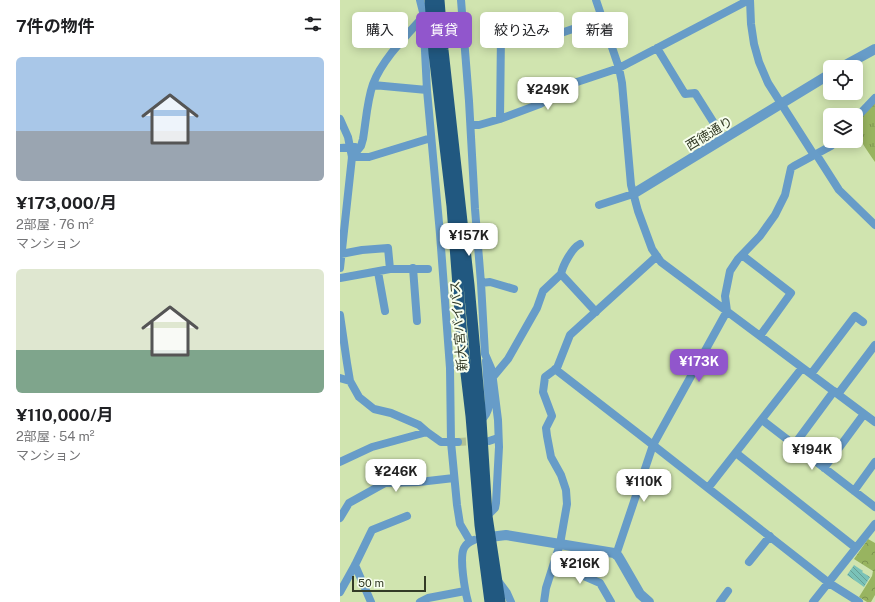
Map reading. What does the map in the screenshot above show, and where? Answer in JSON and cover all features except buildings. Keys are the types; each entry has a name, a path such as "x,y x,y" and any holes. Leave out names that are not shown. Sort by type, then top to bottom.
{"highway":[{"name":"新大宮バイパス","path":"430,0 434,53 452,206 462,339 486,538 490,602"},
{"name":"新大宮バイパス","path":"439,0 443,50 469,286 481,420 487,516 486,538 497,581 500,602"}],"street":[{"path":"420,0 422,12"},
{"path":"462,0 489,405 488,412 481,420"},
{"path":"596,0 600,12"},
{"path":"471,125 479,125 500,119 540,104 577,82 620,68 750,0 754,44 759,62 768,83 838,190 875,226"},
{"path":"352,157 361,146 373,84 386,60 416,25"},
{"path":"500,119 500,34 503,30 561,33 572,29"},
{"path":"425,48 450,368 454,442 454,478 460,524 470,542"},
{"path":"613,48 620,68 629,175 633,194 642,224 652,249 661,262 875,422"},
{"path":"658,48 686,94 695,93 724,139"},
{"path":"854,60 875,49"},
{"name":"西徳通り","path":"599,205 633,194 823,78"},
{"path":"373,84 427,90"},
{"path":"863,111 875,98"},
{"path":"340,119 346,131 352,157 341,237 340,268"},
{"path":"352,157 369,157 431,138"},
{"path":"340,148 361,146"},
{"path":"616,555 654,445 727,311 724,296 730,271 738,259 760,236 775,215 785,195 791,168 827,148"},
{"path":"493,377 508,359 536,308 543,291 561,274 563,266 576,246 580,244"},
{"path":"341,254 362,250 388,248 390,269"},
{"path":"742,255 791,293 760,336"},
{"path":"544,602 546,588 560,544 567,504 566,490 561,475 551,457 547,436 546,428 552,416 544,392 545,377 557,368 570,335 657,256"},
{"path":"413,268 417,321"},
{"path":"340,278 390,269 428,269"},
{"path":"378,272 385,311"},
{"path":"561,274 596,312"},
{"path":"481,283 490,282 514,289"},
{"path":"340,315 341,331 350,381 359,397 374,409 392,413 419,425 441,442 454,442"},
{"path":"812,374 855,316 863,322"},
{"path":"794,445 875,345"},
{"path":"485,354 493,377 498,420 496,503 494,508 487,516"},
{"path":"708,488 802,368"},
{"path":"555,369 829,583 859,602"},
{"path":"340,378 350,381"},
{"path":"824,468 864,414"},
{"path":"762,420 875,507"},
{"path":"340,462 372,447 427,432"},
{"path":"489,441 498,438"},
{"path":"736,453 856,548"},
{"path":"854,491 875,462"},
{"path":"340,518 349,503 386,483 418,482 454,478"},
{"path":"340,592 372,530 407,516"},
{"path":"813,602 875,524"},
{"path":"468,602 465,591 464,548 470,542 499,535 506,535 606,551 616,555 640,594 649,602"},
{"path":"749,562 770,536"},
{"path":"554,563 600,583 611,602"},
{"path":"355,565 371,602"},
{"path":"497,581 507,593 511,602"},
{"path":"420,602 428,598 465,591"},
{"path":"720,602 728,591"}],"green space":[{"path":"875,102 875,162 863,144 863,115"},
{"path":"868,539 875,543 875,595 871,602 867,602 859,597 872,576 873,571 854,559"}],"tunnel":[{"path":"458,442 478,441"}]}
